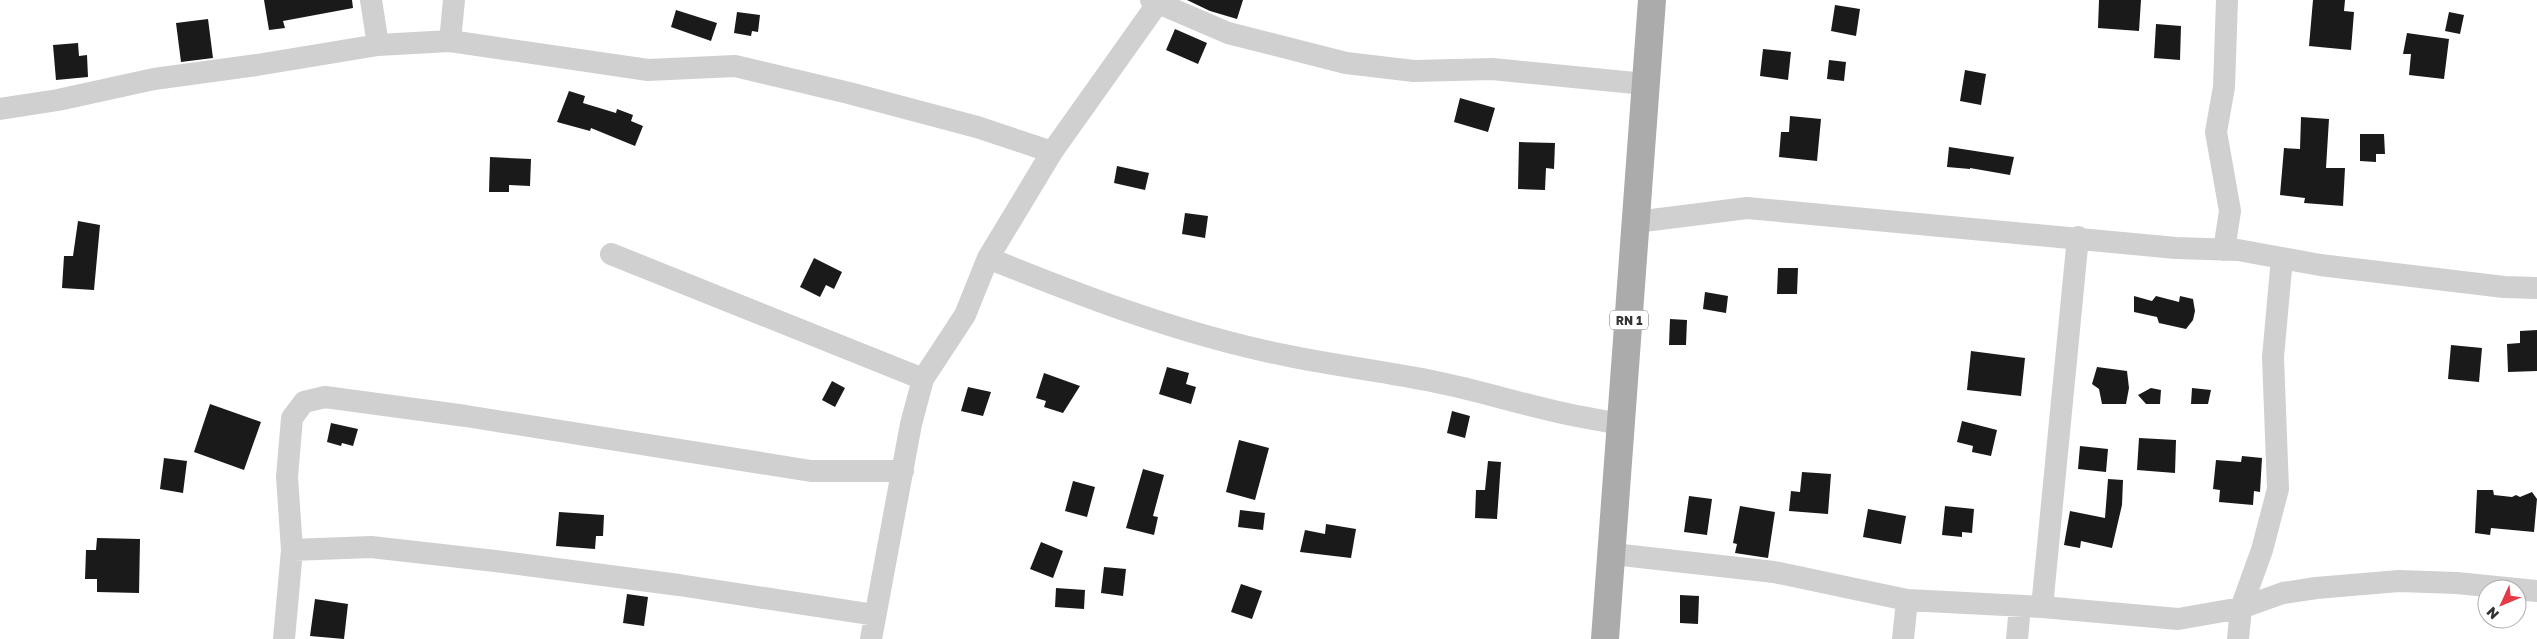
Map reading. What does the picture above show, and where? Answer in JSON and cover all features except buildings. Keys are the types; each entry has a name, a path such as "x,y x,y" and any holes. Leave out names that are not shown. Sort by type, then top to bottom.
{"main road":[{"name":"RN 1","path":"1606,639 1652,0"}],"street":[{"path":"371,0 378,45"},
{"path":"450,41 454,0"},
{"path":"2224,250 2230,211 2216,132 2224,87 2228,0"},
{"path":"871,639 911,424 923,380 965,315 988,258 1052,152 1157,1 1228,33 1346,62 1414,70 1492,69 1645,84"},
{"path":"0,108 58,100 154,79 257,65 378,45 450,41 648,70 735,66 849,92 968,124 1052,152"},
{"path":"1636,222 1747,208 2078,237 2176,248 2224,250 2398,275 2537,288"},
{"path":"2042,607 2078,237"},
{"path":"611,254 923,380"},
{"path":"988,258 1093,299 1178,327 1259,350 1328,365 1369,369 1439,382 1560,413 1621,424"},
{"path":"2238,639 2241,608 2262,550 2278,489 2273,357 2282,258"},
{"path":"284,639 292,550 287,477 292,418 304,402 325,397 466,416 811,471 903,471"},
{"path":"292,550 371,547 495,560 679,585 875,616"},
{"path":"1613,554 1774,572 1907,600 2042,607 2178,619 2241,608 2283,593 2400,581 2457,583 2537,591"},
{"path":"1903,639 1907,600"},
{"path":"2017,639 2020,606"}]}
